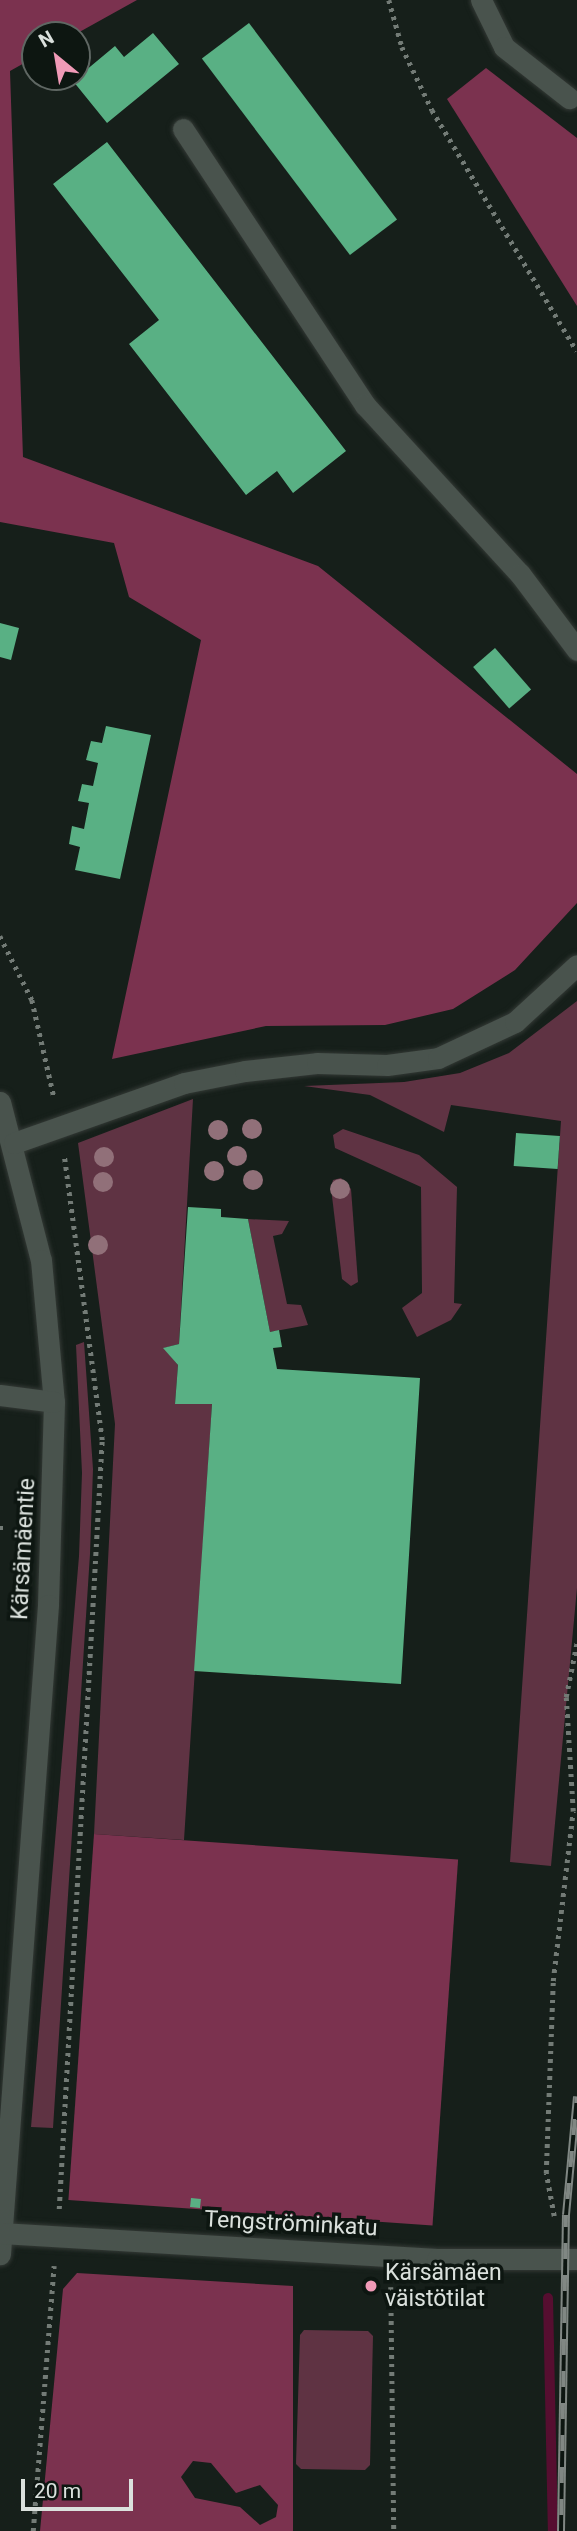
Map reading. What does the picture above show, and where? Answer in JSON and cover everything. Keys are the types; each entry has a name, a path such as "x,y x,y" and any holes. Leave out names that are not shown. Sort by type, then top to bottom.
{"street":[{"path":"481,0 504,47 569,98"},
{"path":"183,129 365,405 520,575 577,650"},
{"path":"14,1143 184,1083 233,1073 317,1063 387,1065 438,1058 515,1022 577,965"},
{"name":"Kärsämäentie","path":"0,1102 14,1143 41,1260 54,1402 48,1595 1,2243"},
{"path":"0,1395 54,1402"},
{"name":"Tengströminkatu","path":"1,2243 437,2259 577,2259"}],"path":[{"path":"389,0 402,47 432,110 577,351"},
{"path":"554,2216 546,2173 553,1981 573,1811 566,1697 577,1642"},
{"path":"33,2531 54,2268"},
{"path":"391,2287 394,2531"}],"shaded area":[{"path":"0,0 137,0 91,26 91,21 21,21 21,65 10,71 23,457 318,566 577,774 577,903 515,970 453,1009 385,1025 266,1026 112,1059 201,640 129,597 114,543 0,522"},
{"path":"486,68 577,138 577,306 447,99"},
{"path":"577,1001 577,1588 551,1866 510,1862 561,1121 451,1105 444,1132 370,1095 304,1086 404,1082 460,1073 509,1053"},
{"path":"193,1099 179,1344 164,1348 178,1365 175,1404 212,1404 184,1840 94,1834 115,1424 78,1143"},
{"path":"343,1129 419,1155 457,1187 454,1303 462,1304 451,1320 417,1337 402,1308 422,1293 421,1187 335,1148 333,1135"},
{"path":"341,1178 351,1189 358,1282 351,1286 342,1279 331,1188 333,1180"},
{"path":"248,1219 289,1221 282,1234 273,1236 287,1304 301,1305 308,1325 270,1332"},
{"path":"84,1342 93,1469 90,1554 53,2128 31,2127 79,1556 82,1473 76,1345"},
{"path":"94,1834 458,1859 433,2226 68,2200"},
{"path":"77,2273 293,2286 293,2531 40,2531 63,2289","holes":["193,2461 211,2463 236,2493 260,2485 278,2505 276,2517 260,2525 240,2507 195,2498 181,2477"]},
{"path":"304,2330 368,2331 373,2336 370,2465 365,2470 301,2469 296,2464 300,2335"}],"building":[{"path":"249,23 397,219 350,255 202,59"},
{"path":"153,33 179,64 107,123 81,91 91,91 91,66 115,46 124,57"},
{"path":"107,142 346,451 293,493 277,471 246,495 129,344 159,320 53,184"},
{"path":"0,623 19,628 11,660 0,657"},
{"path":"495,648 531,690 509,709 473,667"},
{"path":"106,726 151,735 120,879 75,870 80,847 69,844 72,826 84,829 89,803 78,801 82,784 93,786 98,763 86,760 91,741 102,743"},
{"path":"516,1133 560,1136 558,1169 514,1166"},
{"path":"188,1207 221,1209 221,1217 248,1219 270,1332 279,1330 282,1347 273,1348 277,1369 420,1378 401,1684 194,1671 212,1404 175,1404 178,1365 163,1348 179,1344"},
{"path":"191,2198 201,2199 200,2208 190,2207"}],"waterway":[{"path":"548,2298 553,2531"}],"railway":[{"path":"561,2531 566,2215 577,2097"}],"place":[{"name":"Kärsämäen väistötilat","path":"371,2286"}]}
